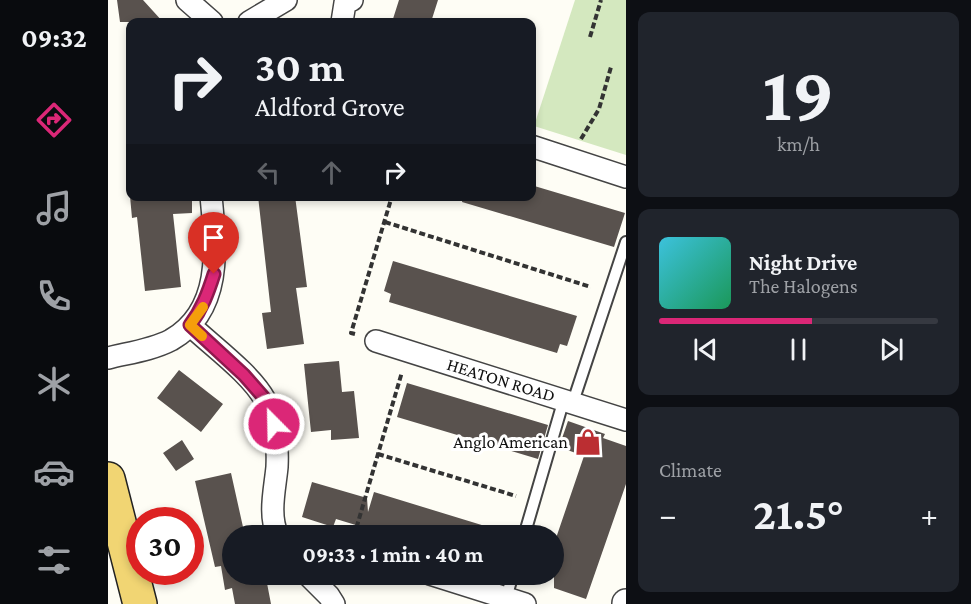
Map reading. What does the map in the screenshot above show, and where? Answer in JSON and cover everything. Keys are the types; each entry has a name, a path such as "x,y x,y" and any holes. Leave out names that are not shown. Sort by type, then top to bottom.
{"main road":[{"path":"108,479 140,604"}],"street":[{"path":"187,0 207,18"},
{"path":"256,18 286,0"},
{"path":"536,148 626,177"},
{"path":"108,358 170,340 190,325 200,312 214,274 215,245 211,201"},
{"path":"190,325 244,375 265,399 274,424 278,454 273,511 276,525"},
{"name":"HEATON ROAD","path":"376,341 626,420"},
{"path":"318,585 334,604"},
{"path":"465,585 516,601"}],"lane":[{"path":"527,525 568,401 626,242"},
{"path":"514,585 516,601"}],"path":[{"path":"590,37 601,0"},
{"path":"572,159 599,109 611,67"},
{"path":"376,341 351,333 391,201"},
{"path":"385,222 609,292"},
{"path":"357,525 409,351"},
{"path":"378,454 534,502"}],"green space":[{"path":"575,0 626,0 626,155 536,127 536,120"}],"building":[{"path":"117,0 143,0 159,18 126,18 126,22 120,22"},
{"path":"399,0 438,0 432,18 393,18"},
{"path":"536,186 625,213 614,247 462,202 536,201"},
{"path":"130,201 192,201 192,213 173,214 181,287 145,291 137,217 132,218"},
{"path":"259,201 296,201 307,287 296,288 304,344 267,349 262,313 271,312"},
{"path":"393,261 577,316 567,346 560,344 557,353 389,302 391,294 384,291"},
{"path":"339,361 342,392 354,391 359,438 331,440 331,430 311,432 304,364"},
{"path":"179,370 223,404 201,432 157,398"},
{"path":"407,383 548,425 538,459 397,417"},
{"path":"568,421 605,434 603,438 626,446 626,484 586,599 554,588 554,585 564,585 564,525 560,525 584,456 559,447"},
{"path":"182,440 194,459 176,471 163,453"},
{"path":"231,473 243,525 222,525 222,572 221,566 215,567 204,520 204,507 201,507 195,481"},
{"path":"312,482 367,498 368,512 374,492 482,525 356,525 336,519 334,525 327,525 302,517"},
{"path":"224,585 267,585 271,604 235,604 232,588 225,590"}],"slow traffic":[{"path":"202,336 190,325 203,307"}],"place":[{"name":"Anglo American","path":"588,442"}],"route":[{"path":"214,274 200,312 190,325 244,375 265,399 274,424"}]}
